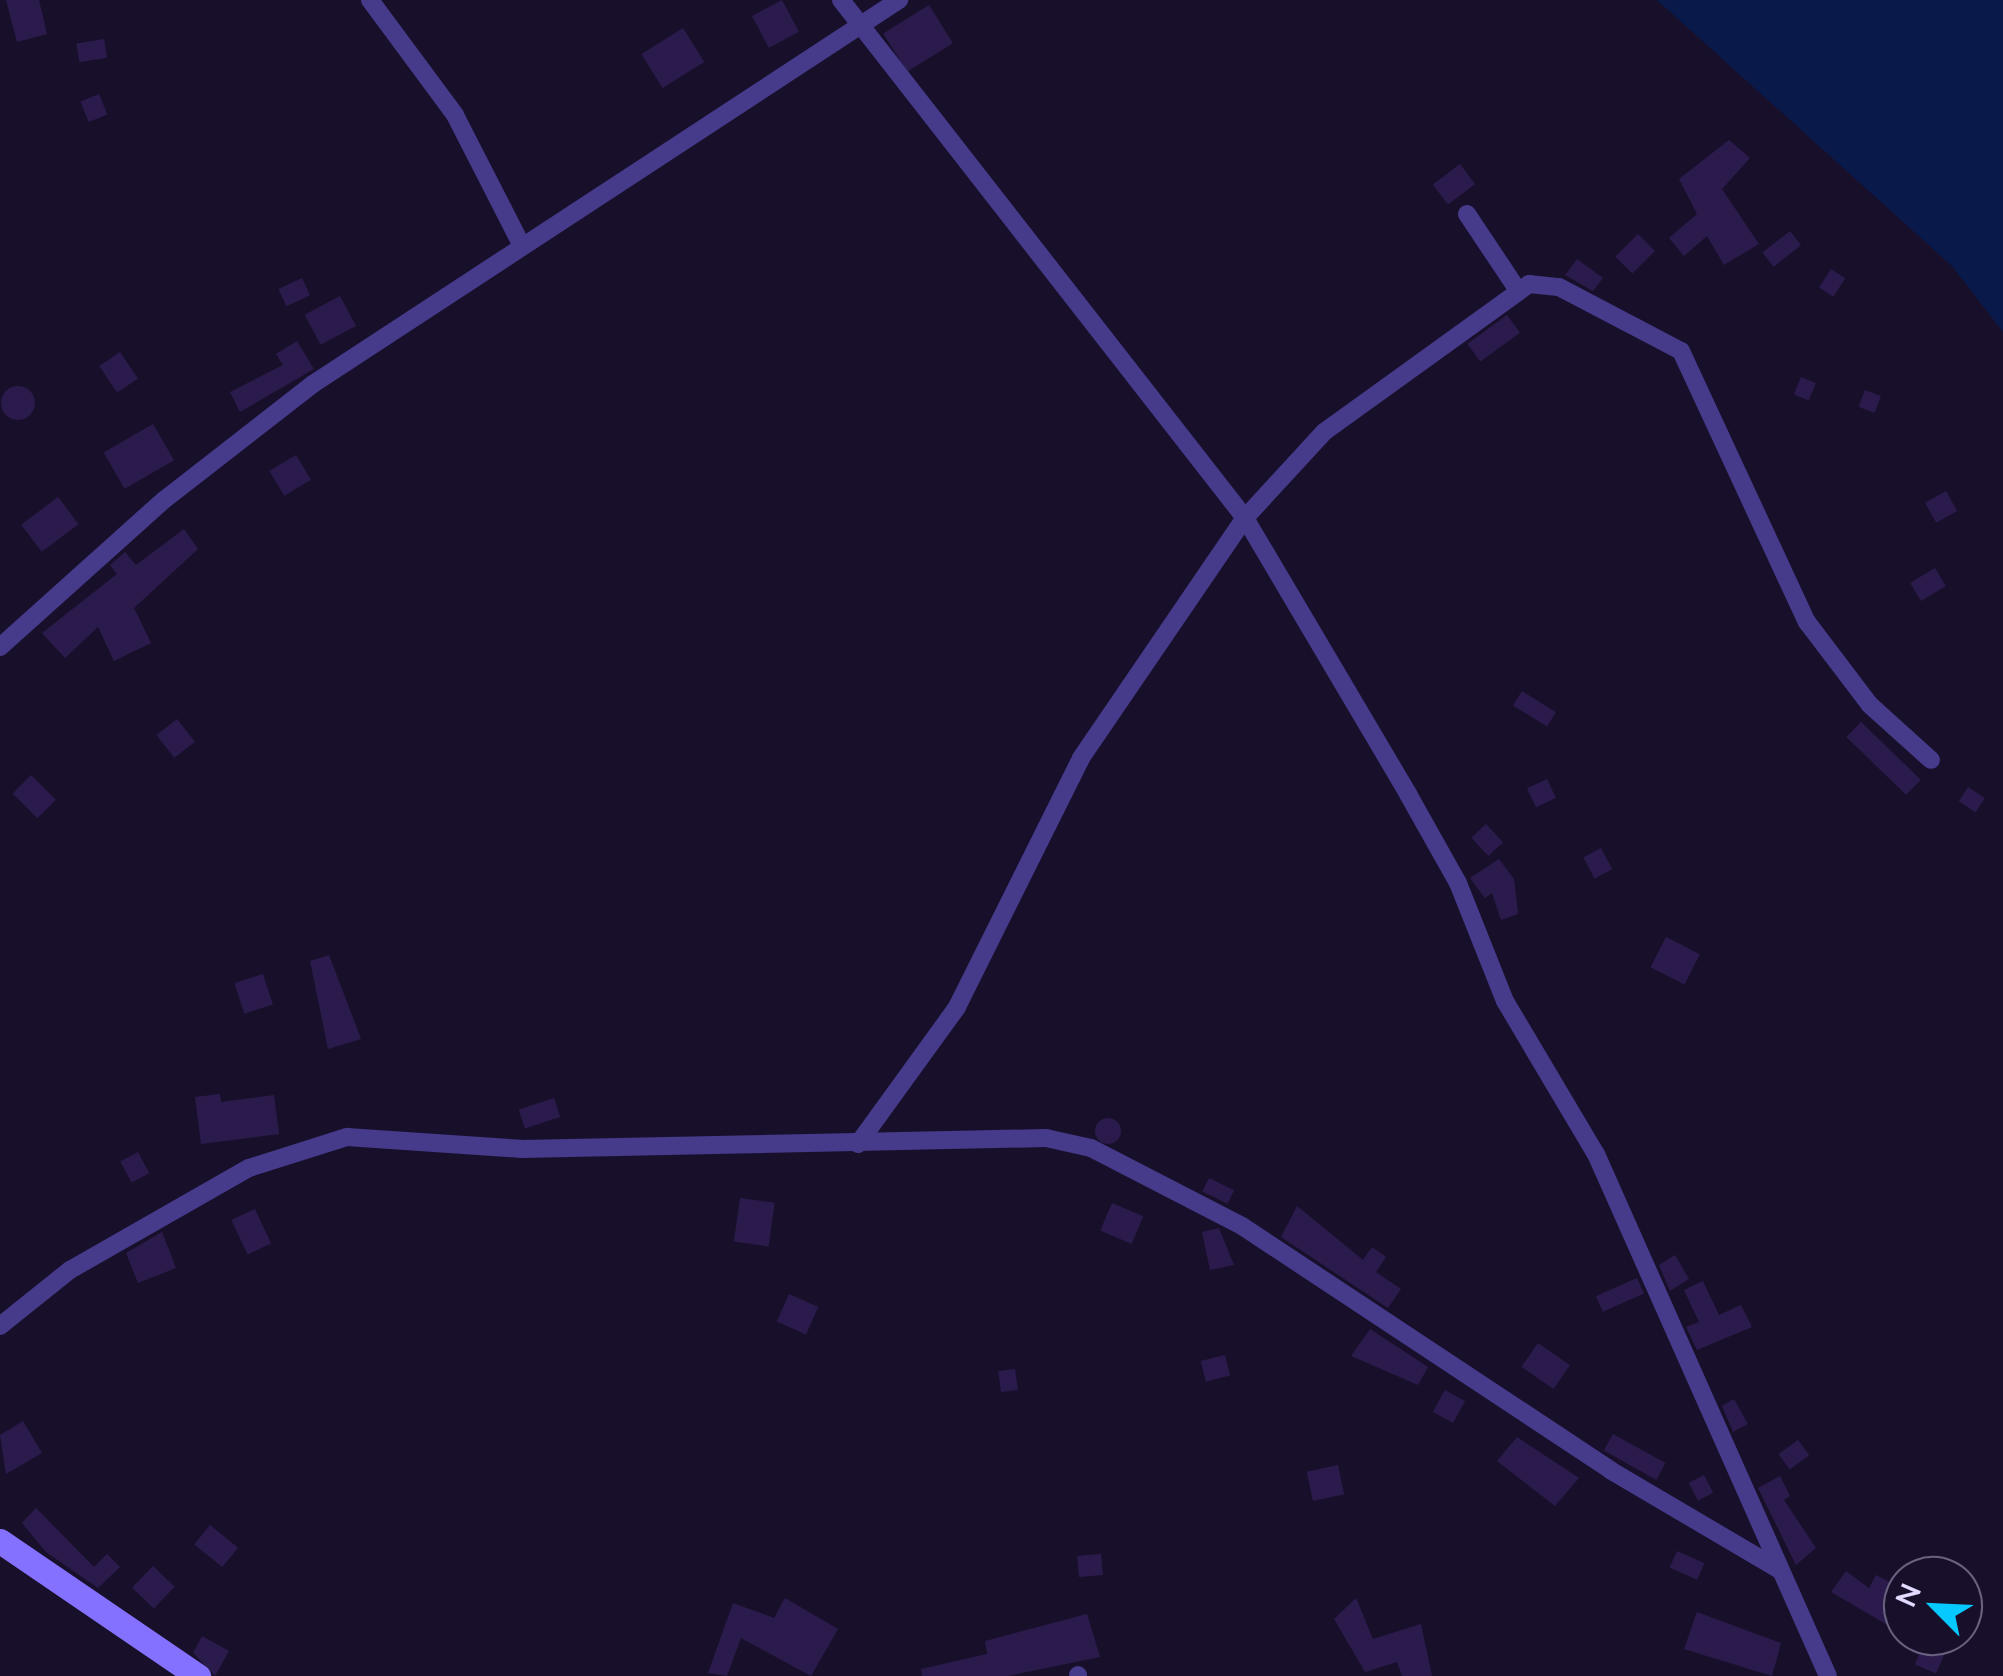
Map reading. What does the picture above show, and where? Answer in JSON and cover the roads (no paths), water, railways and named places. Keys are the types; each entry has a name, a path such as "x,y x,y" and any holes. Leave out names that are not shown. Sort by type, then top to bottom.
{"street":[{"path":"370,0 455,115 520,242"},
{"path":"841,0 1245,518 1458,883 1505,1000 1596,1154 1828,1676"},
{"path":"0,648 164,500 520,242 899,0"},
{"path":"1467,214 1518,288"},
{"path":"858,1144 957,1007 1081,758 1245,518 1324,432 1518,288 1559,287 1681,351 1807,622 1836,667 1931,760"},
{"path":"0,1326 70,1270 248,1168 347,1137 521,1149 1046,1138 1151,1176 1780,1570"},
{"path":"0,1541 198,1676"}],"water":[{"path":"1657,0 2003,0 2003,332 1952,266"}]}
